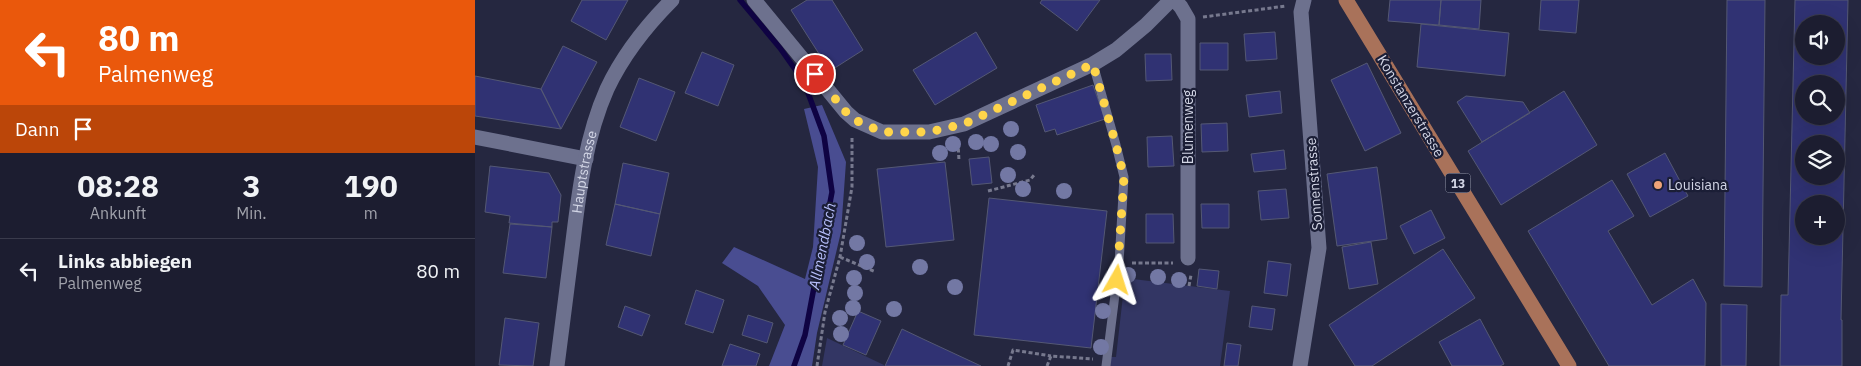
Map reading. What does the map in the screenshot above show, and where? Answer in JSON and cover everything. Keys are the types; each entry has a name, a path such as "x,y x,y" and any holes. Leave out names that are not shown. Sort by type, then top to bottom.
{"main road":[{"name":"Konstanzerstrasse","path":"1346,0 1569,366"}],"street":[{"name":"Hauptstrasse","path":"557,366 577,210 586,159 607,90 625,57 650,22 672,0"},
{"path":"754,0 846,112 855,120 882,132 929,132 964,124 1093,64 1123,44 1146,25 1171,0"},
{"path":"1175,0 1188,19"},
{"name":"Sonnenstrasse","path":"1298,2 1301,12 1319,248 1300,366"},
{"name":"Blumenweg","path":"1188,19 1188,261"},
{"path":"475,137 586,159"}],"lane":[{"path":"1093,64 1124,177 1119,263 1106,366"}],"path":[{"path":"1188,19 1298,2"},
{"path":"817,366 825,312 840,257 852,188 851,145 855,120"},
{"path":"988,191 1030,180 1035,174"},
{"path":"840,257 876,272"},
{"path":"1119,263 1188,261 1193,263 1189,286"},
{"path":"1008,366 1013,350 1051,356 1089,358"},
{"path":"1047,366 1051,356"}],"shaded area":[{"path":"822,105 846,162 841,232 817,333 812,366 769,366 785,325 758,286 722,263 734,247 805,279 813,247 818,167 804,109"},
{"path":"1125,278 1230,291 1220,366 1110,366 1111,357 1116,357"},
{"path":"827,338 884,365 884,366 822,366"}],"building":[{"path":"582,0 628,0 606,40 571,21"},
{"path":"807,0 832,0 863,50 830,71 791,10"},
{"path":"1042,0 1100,0 1077,31 1040,3"},
{"path":"1390,0 1441,0 1439,25 1388,21"},
{"path":"1441,0 1481,0 1479,29 1439,25"},
{"path":"1541,0 1579,0 1576,33 1539,30"},
{"path":"1727,0 1765,0 1762,287 1724,286"},
{"path":"1795,0 1848,0 1845,137 1845,135 1795,135 1795,185 1844,185 1844,195 1795,195 1795,245 1843,245 1842,366 1780,366 1781,295 1788,295"},
{"path":"1421,24 1509,33 1505,76 1417,67"},
{"path":"976,32 997,68 935,105 913,70"},
{"path":"1275,32 1277,59 1246,61 1244,34"},
{"path":"1200,43 1228,43 1228,70 1200,70"},
{"path":"563,46 597,62 561,129 541,89"},
{"path":"702,52 734,65 718,106 685,93"},
{"path":"1145,54 1171,54 1172,80 1146,81"},
{"path":"1367,63 1401,133 1365,151 1331,80"},
{"path":"475,76 541,89 561,129 475,116"},
{"path":"639,78 675,92 656,141 620,127"},
{"path":"1093,85 1105,119 1057,135 1055,129 1045,132 1036,105"},
{"path":"1280,91 1282,113 1249,117 1246,95"},
{"path":"1564,91 1597,145 1501,205 1468,151"},
{"path":"1466,96 1523,102 1530,113 1482,142 1457,102"},
{"path":"1227,123 1228,151 1202,152 1201,124"},
{"path":"1172,136 1174,166 1148,167 1147,137"},
{"path":"1284,150 1286,169 1254,172 1251,154"},
{"name":"Louisiana","path":"1665,153 1688,196 1650,217 1627,174"},
{"path":"989,157 992,183 972,185 969,159"},
{"path":"945,162 954,240 886,247 877,169"},
{"path":"623,163 669,173 660,214 615,204"},
{"path":"490,166 549,173 561,195 558,222 552,222 552,227 509,223 510,216 485,212"},
{"path":"1377,167 1387,239 1337,246 1327,174"},
{"path":"1612,180 1634,216 1608,231 1652,305 1693,279 1706,303 1705,366 1609,366 1528,231"},
{"path":"1286,189 1289,218 1261,220 1258,191"},
{"path":"989,198 1107,211 1091,348 974,335"},
{"path":"615,204 660,214 651,256 606,245"},
{"path":"1201,204 1229,204 1229,228 1202,228"},
{"path":"1431,210 1445,238 1414,254 1400,226"},
{"path":"1146,214 1173,214 1174,243 1146,243"},
{"path":"510,224 552,227 546,278 503,273"},
{"path":"1371,242 1378,284 1349,289 1342,247"},
{"path":"1443,249 1475,298 1372,366 1355,366 1329,325"},
{"path":"1268,261 1291,264 1287,296 1264,293"},
{"path":"1199,269 1219,271 1217,289 1197,286"},
{"path":"696,290 724,300 713,333 685,324"},
{"path":"1721,304 1747,305 1746,366 1721,366"},
{"path":"625,306 650,315 642,336 618,327"},
{"path":"1252,306 1275,309 1272,330 1249,327"},
{"path":"858,311 881,321 866,355 843,345"},
{"path":"748,315 773,323 767,343 742,335"},
{"path":"505,318 539,323 533,366 499,365"},
{"path":"1480,319 1504,364 1500,366 1452,366 1439,342"},
{"path":"902,329 923,339 981,366 885,366"},
{"path":"1227,343 1241,345 1238,366 1224,366"},
{"path":"730,344 760,354 756,366 722,366"}],"waterway":[{"name":"Allmendbach","path":"740,0 780,48 804,82 824,136 832,192 805,335 794,366"}],"place":[{"name":"Louisiana","path":"1658,185"}],"route":[{"path":"815,74 846,112 855,120 882,132 929,132 964,124 1093,64 1124,177 1117,280"}]}
